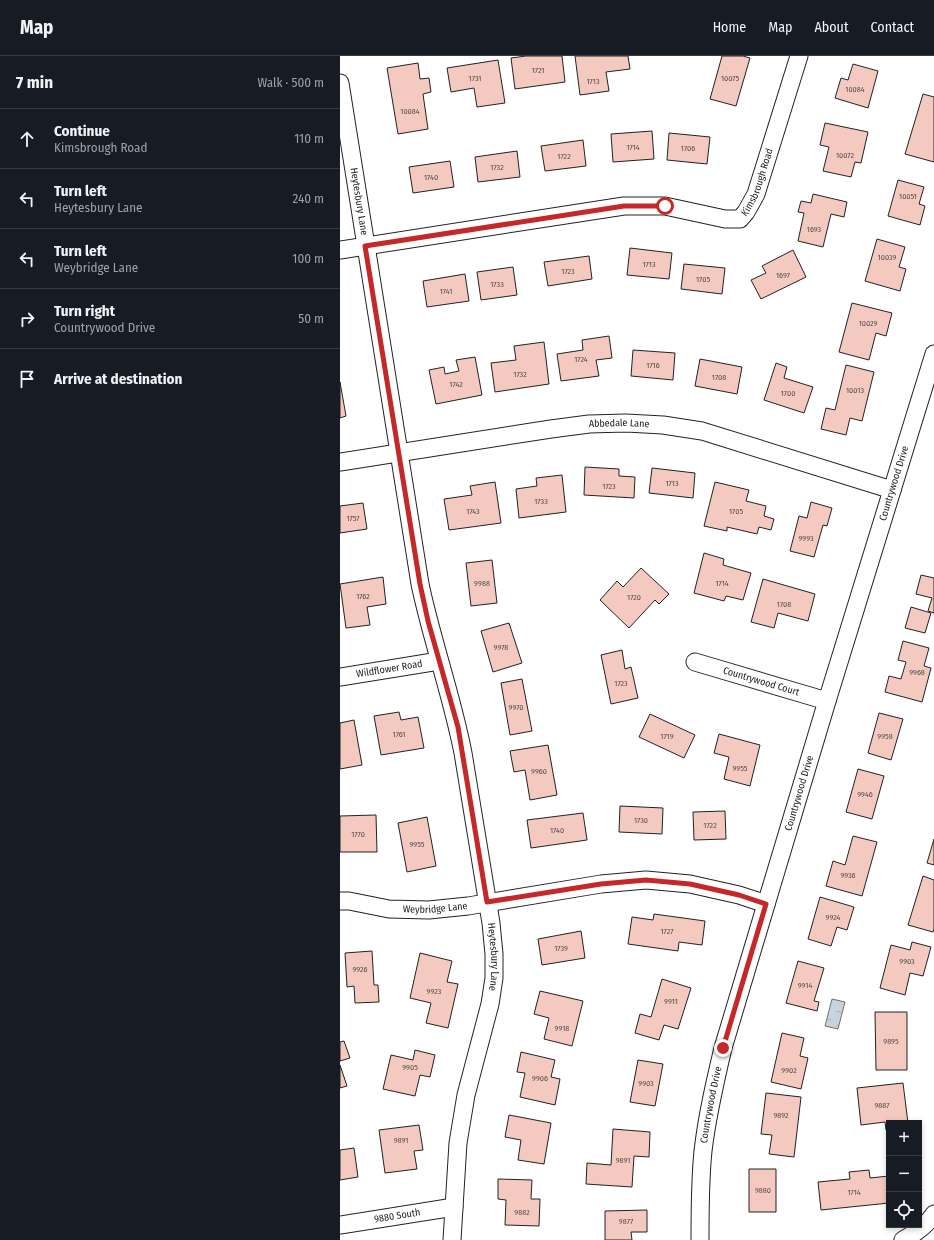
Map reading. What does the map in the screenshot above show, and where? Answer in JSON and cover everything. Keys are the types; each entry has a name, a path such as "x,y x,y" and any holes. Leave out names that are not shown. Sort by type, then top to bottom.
{"street":[{"name":"Kimsbrough Road","path":"340,250 624,206 665,206 725,218 740,219 746,212 756,194 799,56"},
{"name":"Heytesbury Lane","path":"340,83 420,584 428,621 464,753 494,954 494,978 490,1004 465,1102 458,1142 452,1240"},
{"name":"Countrywood Drive","path":"700,1240 700,1203 703,1151 711,1099 723,1048 827,701 934,354"},
{"name":"Abbedale Lane","path":"340,462 551,429 589,424 626,423 663,425 702,431 892,490"},
{"name":"Wildflower Road","path":"340,677 439,661"},
{"name":"Countrywood Court","path":"695,662 827,701"},
{"name":"Weybridge Lane","path":"340,901 349,901 389,909 430,910 601,884 646,880 690,884 739,895 766,904"},
{"name":"9880 South","path":"340,1226 454,1207"},
{"path":"903,1240 912,1235 934,1214"}],"water":[{"path":"832,999 845,1002 838,1029 825,1026"}],"building":[{"path":"526,56 562,56 565,82 515,89 511,58"},
{"path":"575,56 628,56 630,69 606,72 609,91 580,95"},
{"path":"722,56 743,56 750,58 736,106 710,99"},
{"path":"498,60 505,103 477,107 474,88 451,92 447,68"},
{"path":"418,63 420,79 429,78 431,92 423,94 428,129 398,134 387,68"},
{"path":"853,64 878,71 868,108 835,98 841,78 848,80"},
{"path":"923,94 934,97 934,162 905,154"},
{"path":"825,123 868,132 861,163 855,162 851,177 823,171 829,147 820,145"},
{"path":"652,131 654,159 613,162 611,134"},
{"path":"669,133 710,137 707,164 667,160"},
{"path":"583,140 586,166 545,171 541,146"},
{"path":"517,151 520,177 478,182 475,157"},
{"path":"450,161 454,187 413,193 409,167"},
{"path":"898,180 924,187 919,204 925,206 920,225 888,216"},
{"path":"813,194 847,202 844,217 831,214 823,247 798,241 804,213 798,212 801,201 811,203"},
{"path":"877,239 905,247 899,267 906,269 900,291 865,281"},
{"path":"630,248 672,253 669,279 627,275"},
{"path":"793,250 806,277 761,299 751,280 766,273 762,266"},
{"path":"589,256 592,279 548,286 544,262"},
{"path":"684,264 725,268 722,294 681,289"},
{"path":"513,267 517,295 481,300 477,272"},
{"path":"465,274 469,301 427,307 423,281"},
{"path":"852,303 892,313 886,336 876,333 869,360 839,352"},
{"path":"609,336 612,358 596,360 599,376 561,381 557,354 583,350 582,340"},
{"path":"544,342 549,384 495,392 491,363 516,360 514,346"},
{"path":"633,350 675,353 673,380 631,376"},
{"path":"475,357 482,395 436,404 429,370 444,367 445,374 459,371 456,360"},
{"path":"700,359 742,367 737,394 695,386"},
{"path":"776,363 787,367 784,378 813,387 804,413 764,400"},
{"path":"846,365 874,372 862,421 850,418 846,435 821,429 826,408 835,410"},
{"path":"340,382 346,416 340,418"},
{"path":"585,467 619,469 619,476 635,477 634,498 584,495"},
{"path":"652,468 695,473 693,498 649,493"},
{"path":"562,475 566,512 519,518 516,489 537,486 536,478"},
{"path":"495,482 501,523 449,530 444,499 472,495 470,486"},
{"path":"715,482 749,490 746,501 766,506 764,516 774,519 771,530 759,527 757,534 727,527 727,531 704,526"},
{"path":"811,502 832,508 827,526 823,525 814,557 790,551 799,516 807,518"},
{"path":"363,503 367,529 340,533 340,506"},
{"path":"704,553 724,559 723,565 751,573 743,600 726,596 724,601 694,593"},
{"path":"492,560 497,603 471,606 466,563"},
{"path":"641,568 669,594 659,604 655,600 629,628 600,600 617,581 623,587"},
{"path":"921,575 934,578 934,613 928,611 932,598 916,594"},
{"path":"383,577 386,604 367,607 370,625 346,628 340,584"},
{"path":"763,579 815,594 808,621 778,613 774,628 751,622"},
{"path":"911,607 931,613 925,633 905,628"},
{"path":"509,623 522,663 493,672 481,631"},
{"path":"903,641 929,648 924,666 931,668 922,702 885,692 889,676 901,679 906,662 898,660"},
{"path":"622,650 625,669 631,667 638,698 611,704 601,655"},
{"path":"522,679 532,731 510,735 501,683"},
{"path":"399,712 401,720 418,717 424,748 381,755 374,716"},
{"path":"879,713 903,719 891,760 868,753"},
{"path":"650,714 695,735 684,758 639,737"},
{"path":"354,720 362,765 340,769 340,723"},
{"path":"719,734 760,745 750,786 724,779 729,757 714,753"},
{"path":"548,745 557,795 530,800 525,770 514,772 510,751"},
{"path":"858,769 884,776 872,819 846,812"},
{"path":"620,806 663,808 662,834 619,832"},
{"path":"725,811 726,839 694,840 693,812"},
{"path":"583,813 587,840 531,848 527,820"},
{"path":"376,815 377,852 340,852 340,816"},
{"path":"427,817 436,866 407,872 398,823"},
{"path":"853,836 877,842 862,896 826,886 833,861 845,865"},
{"path":"934,839 934,865 927,863"},
{"path":"923,876 934,880 933,932 908,925"},
{"path":"820,897 854,907 847,930 837,927 831,946 808,939"},
{"path":"654,914 705,921 702,945 679,942 678,951 628,944 632,917 653,920"},
{"path":"581,931 585,958 542,965 538,939"},
{"path":"912,942 931,947 923,976 910,973 905,995 880,988 891,945 910,950"},
{"path":"372,951 374,985 378,985 379,1002 355,1003 354,986 347,987 345,953"},
{"path":"420,953 452,961 447,982 458,984 448,1028 426,1023 431,1003 410,998"},
{"path":"798,961 824,968 814,1001 819,1002 817,1011 786,1003"},
{"path":"662,979 691,988 678,1029 664,1025 659,1040 635,1033 640,1014 651,1017"},
{"path":"540,991 583,1001 572,1046 544,1039 549,1018 534,1014"},
{"path":"875,1012 907,1012 907,1070 876,1070"},
{"path":"782,1033 804,1038 800,1056 808,1058 801,1089 771,1082"},
{"path":"344,1041 350,1058 340,1061 340,1042"},
{"path":"415,1050 435,1055 430,1077 420,1075 415,1096 383,1089 391,1055 413,1060"},
{"path":"521,1052 555,1060 551,1077 560,1079 555,1105 520,1097 525,1073 517,1072"},
{"path":"638,1060 663,1064 655,1106 630,1102"},
{"path":"340,1065 347,1086 340,1088"},
{"path":"903,1083 908,1120 886,1120 886,1130 885,1122 861,1125 857,1088"},
{"path":"766,1093 801,1097 794,1157 769,1154 772,1135 761,1134"},
{"path":"509,1115 551,1123 544,1164 518,1160 521,1140 505,1137"},
{"path":"419,1125 423,1150 414,1151 417,1169 385,1173 379,1130"},
{"path":"613,1129 650,1132 649,1157 634,1156 632,1187 586,1184 587,1163 611,1165"},
{"path":"354,1148 358,1177 340,1180 340,1150"},
{"path":"749,1169 776,1169 776,1212 749,1212"},
{"path":"869,1170 870,1178 886,1176 886,1203 821,1210 818,1182 850,1179 849,1172"},
{"path":"498,1179 532,1180 531,1199 540,1199 539,1226 505,1225 506,1200 498,1199"},
{"path":"647,1210 647,1232 631,1232 632,1240 605,1240 605,1211"}],"route":[{"path":"665,206 624,206 365,246 401,476 420,584 428,621 464,753 487,902 601,884 646,880 690,884 739,895 766,904 723,1048"}]}
